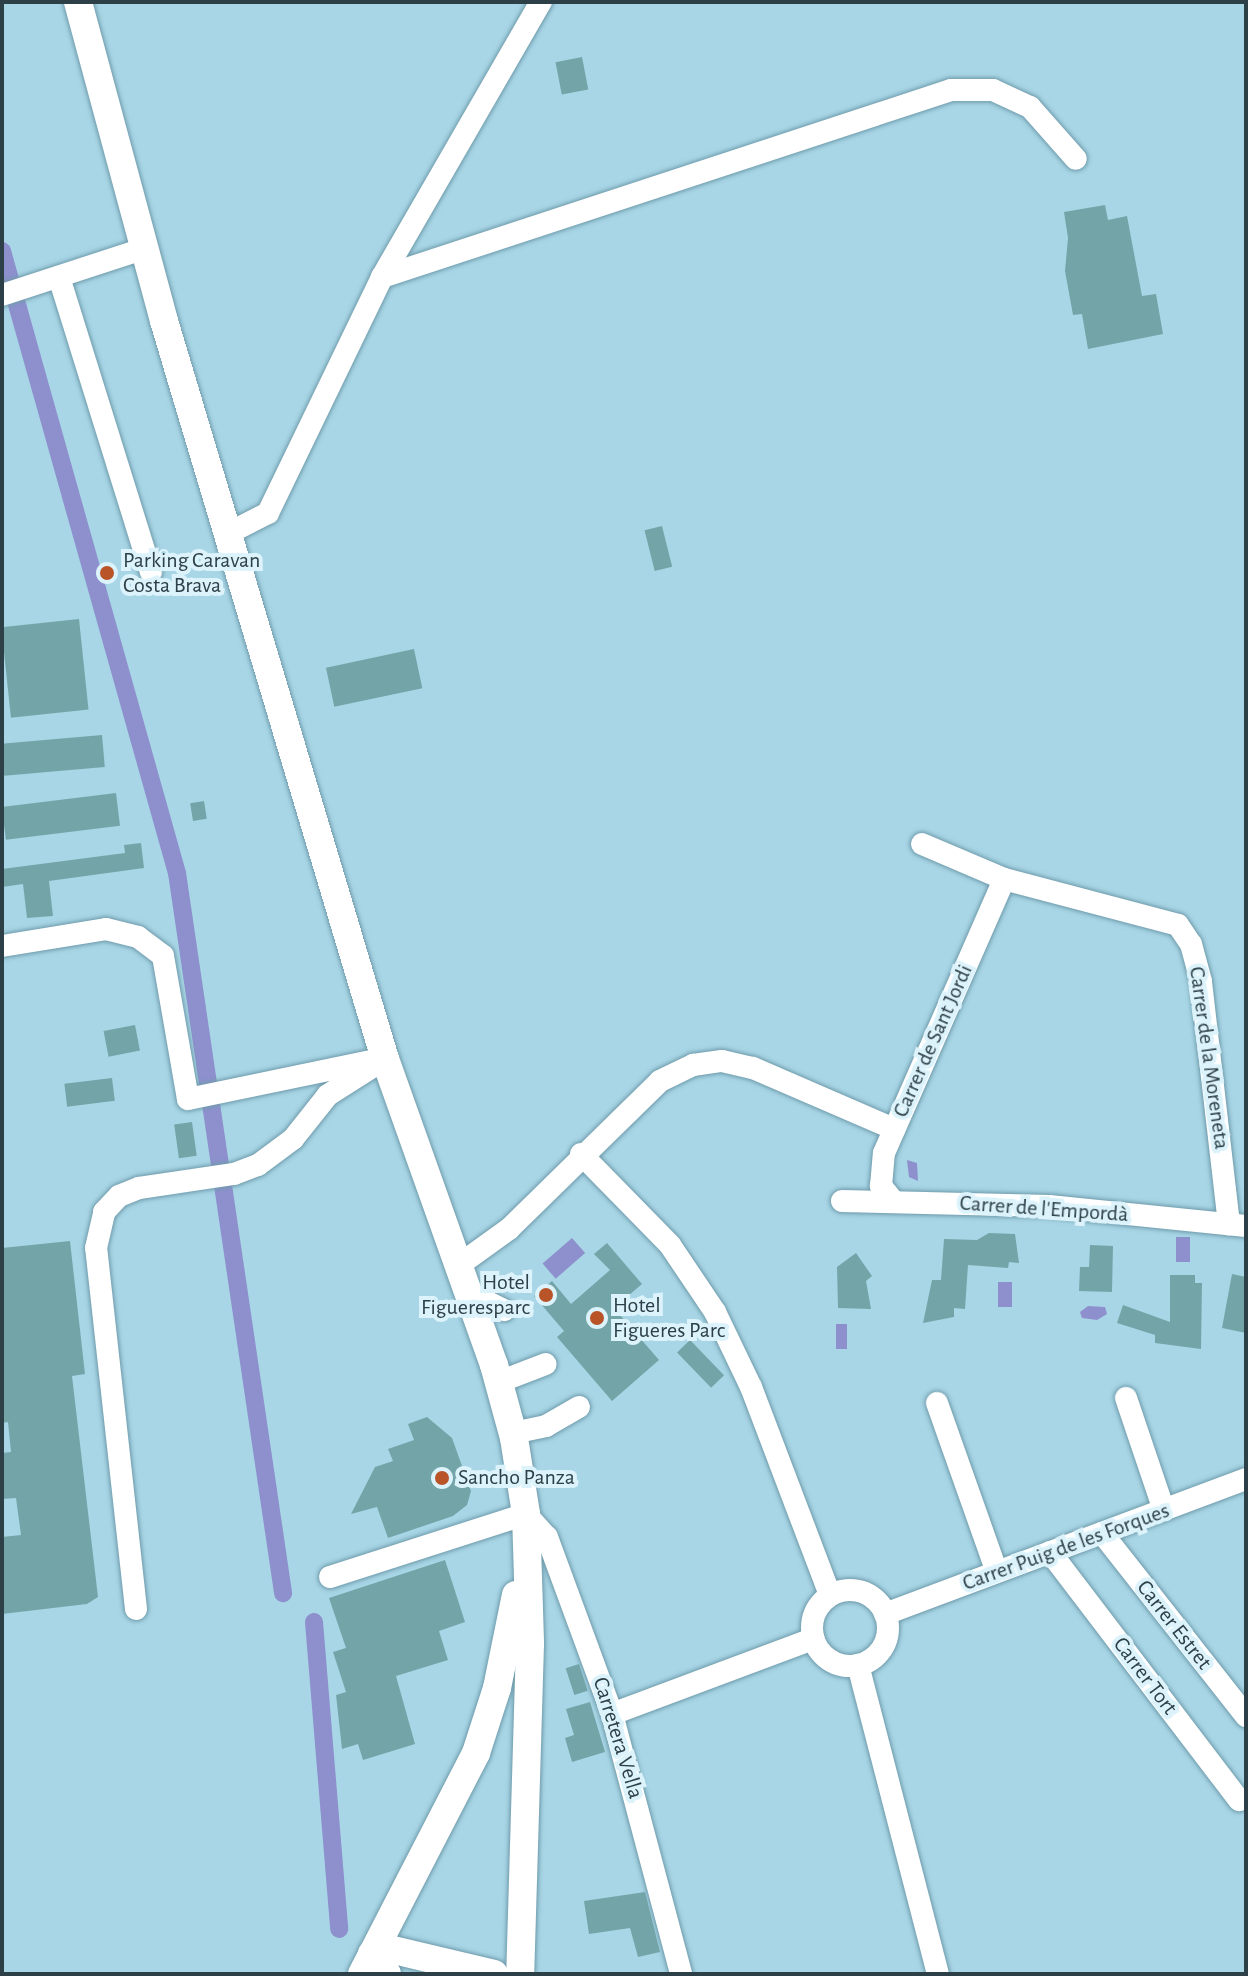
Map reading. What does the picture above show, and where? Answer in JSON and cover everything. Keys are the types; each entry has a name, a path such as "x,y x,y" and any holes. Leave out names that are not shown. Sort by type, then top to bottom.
{"main road":[{"path":"78,2 143,249 385,1059 469,1293 513,1433 526,1514 530,1644 520,1974"},
{"path":"374,1967 476,1753 508,1644 526,1544"},
{"path":"374,1967 385,1948 494,1974"}],"street":[{"path":"227,534 268,513 382,277 541,2"},
{"path":"382,277 951,90 993,90 1030,107 1076,159"},
{"path":"10,293 143,249"},
{"path":"59,277 151,572"},
{"name":"Carrer de la Moreneta","path":"922,844 1004,879 1178,925 1191,944 1203,996 1237,1225"},
{"name":"Carrer de Sant Jordi","path":"894,1202 881,1186 880,1171 894,1129 1004,879"},
{"path":"2,946 106,929 138,937 163,956 188,1099 385,1059"},
{"path":"136,1609 96,1248 104,1212 119,1196 139,1188 234,1174 258,1165 293,1139 328,1095 385,1059"},
{"path":"459,1265 509,1229 581,1154 660,1081 678,1069 708,1062 753,1068 894,1129"},
{"path":"581,1154 670,1245 715,1312 751,1387 830,1595"},
{"name":"Carrer de l'Empordà","path":"842,1201 1049,1206 1237,1225"},
{"path":"469,1293 504,1310"},
{"path":"499,1382 546,1364"},
{"path":"1126,1398 1164,1510"},
{"path":"937,1403 997,1572"},
{"path":"513,1433 546,1426 579,1407"},
{"name":"Carrer Puig de les Forques","path":"885,1614 1246,1479"},
{"path":"330,1577 526,1514"},
{"name":"Carretera Vella","path":"526,1514 555,1556 612,1714 681,1974"},
{"name":"Carrer Estret","path":"1102,1533 1246,1716"},
{"name":"Carrer Tort","path":"1050,1552 1239,1800"},
{"path":"856,1590 878,1603 885,1614 886,1640 880,1651 858,1665 826,1657 813,1639 814,1614 830,1595 856,1590"},
{"path":"612,1714 813,1639"},
{"path":"858,1665 938,1974"}],"water":[{"path":"907,1160 917,1163 918,1181 909,1177"},
{"path":"1176,1237 1190,1237 1190,1262 1176,1262"},
{"path":"572,1238 585,1253 556,1279 543,1264"},
{"path":"998,1282 1012,1282 1012,1307 998,1307"},
{"path":"1088,1306 1105,1307 1107,1314 1097,1320 1082,1318 1080,1312"},
{"path":"836,1324 847,1324 847,1349 836,1349"}],"building":[{"path":"582,57 588,89 562,95 555,62"},
{"path":"1105,205 1108,220 1127,216 1142,296 1156,294 1163,334 1088,349 1082,314 1073,315 1065,271 1068,238 1064,212"},
{"path":"662,526 672,567 655,571 645,530"},
{"path":"79,619 89,710 11,718 2,627"},
{"path":"414,649 422,688 334,707 326,668"},
{"path":"102,735 105,767 4,776 2,744"},
{"path":"116,793 120,826 6,840 2,807"},
{"path":"204,801 207,819 193,821 190,803"},
{"path":"141,843 144,868 49,881 53,916 27,918 23,884 2,887 2,869 125,853 124,845"},
{"path":"135,1025 140,1051 109,1057 104,1031"},
{"path":"112,1078 115,1101 67,1107 64,1084"},
{"path":"192,1122 197,1156 179,1158 174,1125"},
{"path":"989,1233 1015,1234 1019,1263 1009,1262 1008,1268 968,1265 965,1309 954,1308 954,1317 923,1323 932,1280 941,1280 944,1239 977,1240"},
{"path":"70,1241 85,1374 72,1376 98,1597 87,1604 2,1614 2,1537 21,1535 16,1498 2,1499 2,1453 11,1452 8,1422 2,1423 2,1248"},
{"path":"607,1243 642,1284 614,1308 659,1360 612,1401 557,1337 564,1331 534,1296 552,1281 571,1304 610,1270 594,1254"},
{"path":"1090,1245 1113,1246 1112,1292 1079,1291 1080,1267 1089,1267"},
{"path":"856,1253 872,1276 866,1281 871,1309 838,1308 837,1267"},
{"path":"1232,1274 1246,1277 1246,1333 1222,1328"},
{"path":"1170,1275 1195,1275 1195,1283 1202,1283 1201,1349 1155,1343 1155,1335 1117,1323 1123,1305 1170,1322"},
{"path":"690,1340 724,1375 711,1388 677,1353"},
{"name":"Sancho Panza","path":"427,1417 452,1438 471,1491 467,1505 453,1516 388,1538 377,1507 351,1514 375,1467 393,1461 388,1449 414,1440 408,1424"},
{"path":"445,1560 465,1622 439,1631 448,1660 396,1676 415,1744 363,1760 358,1744 342,1749 336,1695 346,1692 333,1652 346,1648 329,1598"},
{"path":"579,1664 588,1691 574,1695 566,1668"},
{"path":"590,1702 605,1752 572,1762 565,1738 574,1735 566,1709"},
{"path":"645,1892 660,1952 638,1957 630,1928 589,1934 584,1901"}],"waterway":[{"path":"2,251 177,873 283,1593"},
{"path":"314,1622 339,1929"}],"place":[{"name":"Parking Caravan Costa Brava","path":"107,573"},
{"name":"Hotel Figueresparc","path":"546,1295"},
{"name":"Hotel Figueres Parc","path":"597,1318"},
{"name":"Sancho Panza","path":"442,1478"}]}
